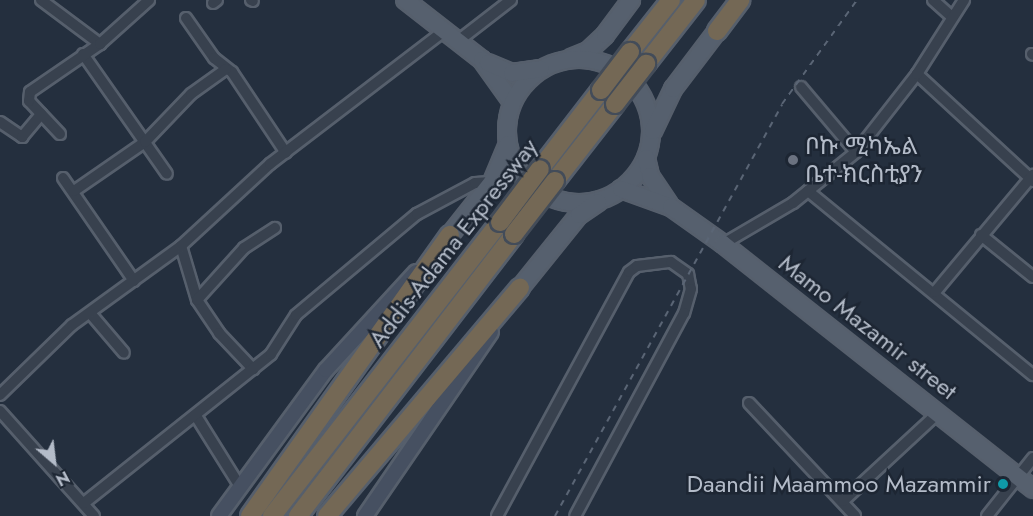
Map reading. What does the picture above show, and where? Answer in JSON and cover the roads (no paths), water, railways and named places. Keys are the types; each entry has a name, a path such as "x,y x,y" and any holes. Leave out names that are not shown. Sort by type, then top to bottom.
{"highway":[{"name":"Addis-Adama Expressway","path":"272,516 671,0"},
{"name":"Addis-Adama Expressway","path":"298,516 696,0"},
{"path":"717,31 740,0"},
{"path":"250,516 450,235"},
{"path":"327,516 520,288"}],"main road":[{"path":"405,0 482,60 512,102"},
{"path":"482,60 512,72 542,69 567,60 588,51 605,35 631,0"},
{"path":"520,288 579,215 621,189 646,158 657,115 673,89 717,31"},
{"path":"567,60 590,60 613,67 631,81 644,100 650,141"},
{"path":"450,235 492,182 508,143 512,102 542,69"},
{"path":"508,143 520,174 536,190 568,202 602,199"},
{"path":"646,158 650,176 671,207"},
{"path":"621,189 671,207"},
{"name":"Mamo Mazamir street","path":"671,207 723,244 1033,489"}],"street":[{"path":"41,0 100,44"},
{"path":"60,134 29,101 30,92 100,44 149,0"},
{"path":"458,41 511,0"},
{"path":"717,31 746,0"},
{"path":"933,0 951,16"},
{"path":"723,244 808,191 856,152 917,74 951,16 964,0"},
{"path":"186,18 286,153"},
{"path":"0,395 90,312 181,246 286,153 444,31"},
{"path":"83,54 167,174"},
{"path":"74,191 145,142 191,94 226,69"},
{"path":"917,74 1032,178 981,235 935,292"},
{"path":"801,87 856,152"},
{"path":"0,122 22,137 41,114"},
{"path":"63,178 134,281"},
{"path":"84,503 253,369 282,340 296,315 417,214 475,183 492,182"},
{"path":"808,191 935,292 1033,375"},
{"path":"197,300 244,248 275,228"},
{"path":"219,516 326,370 450,235"},
{"path":"981,235 1033,277"},
{"path":"181,246 197,300 219,333 253,369"},
{"path":"497,516 629,272 637,266 671,262 688,274 691,289 684,313 575,516"},
{"path":"365,516 520,288"},
{"path":"90,312 124,353"},
{"path":"749,402 855,516"},
{"path":"0,411 94,516"},
{"path":"843,501 938,412"},
{"path":"196,416 241,488"},
{"path":"987,516 1033,458"}],"railway":[{"path":"555,516 782,104 857,0"}],"place":[{"name":"ቦኩ ሚካኤል ቤተ-ክርስቲያን","path":"793,160"},
{"name":"Daandii Maammoo Mazammir","path":"1003,484"}]}
